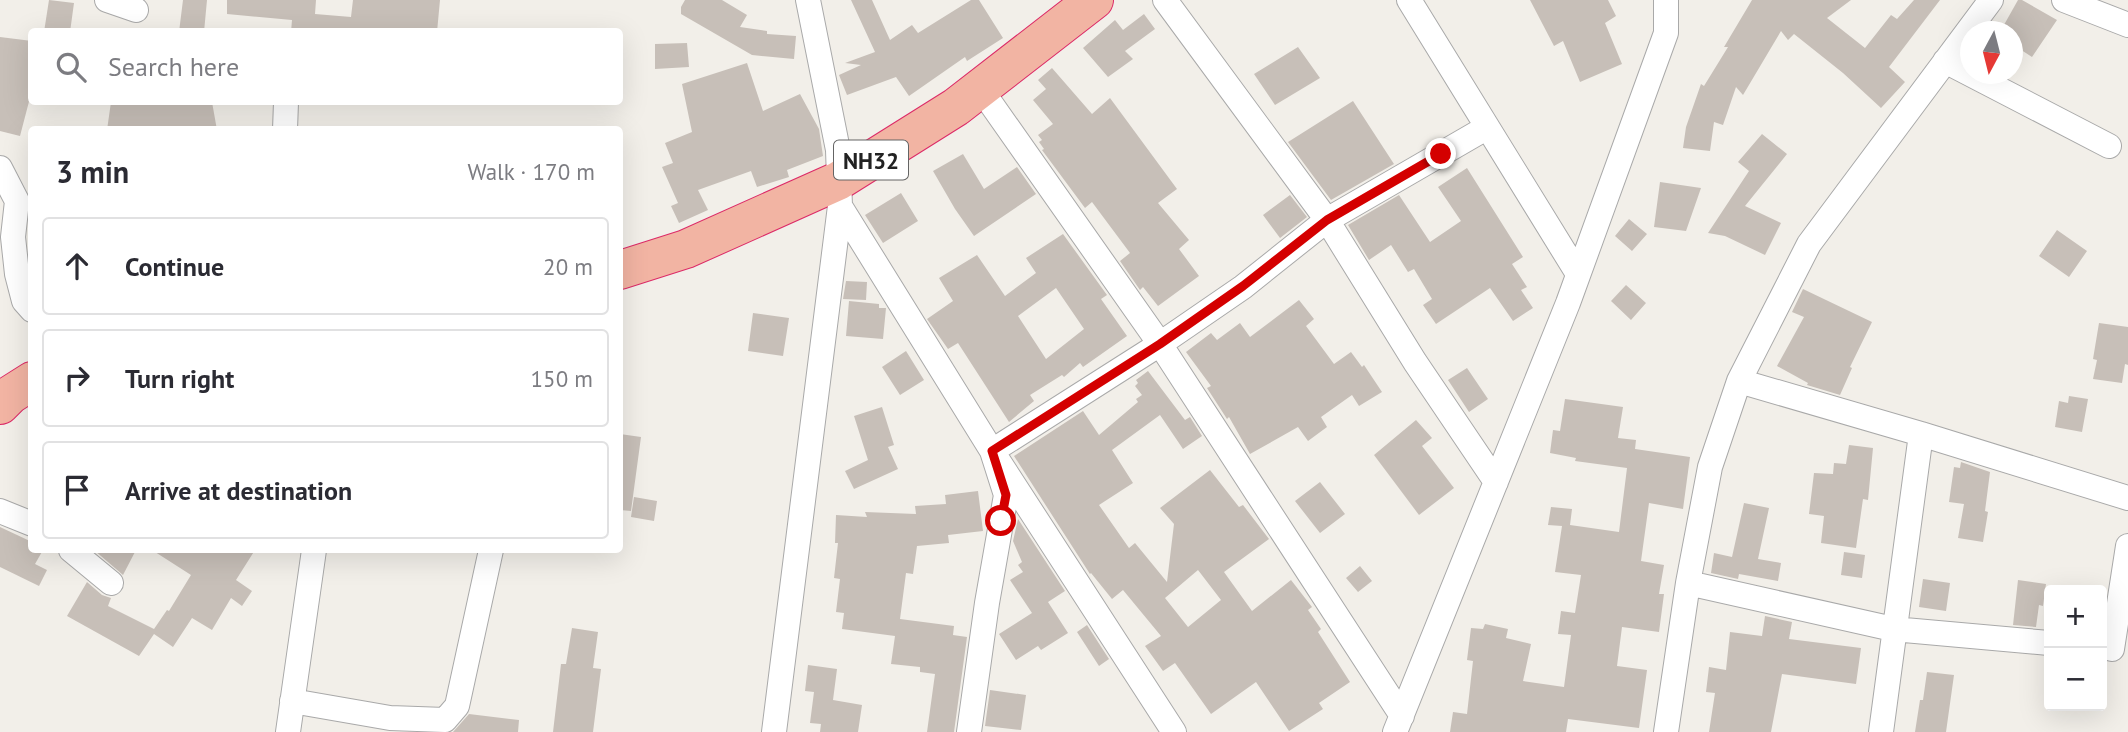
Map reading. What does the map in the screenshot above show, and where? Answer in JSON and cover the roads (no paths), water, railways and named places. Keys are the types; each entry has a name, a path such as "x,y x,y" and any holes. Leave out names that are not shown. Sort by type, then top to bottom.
{"highway":[{"name":"NH32","path":"623,269 839,194 1094,0"},
{"path":"0,405 28,384"}],"street":[{"path":"107,0 136,10"},
{"path":"774,732 839,194 838,150 808,0"},
{"path":"1165,0 1327,220 1415,362 1496,482"},
{"path":"1409,0 1578,274"},
{"path":"1399,724 1578,274 1666,33 1666,0"},
{"path":"1666,732 1688,583 1710,467 1739,381 1809,244 1990,0"},
{"path":"2064,0 2128,25"},
{"path":"1945,61 2109,146"},
{"path":"980,88 1160,344 1399,724"},
{"path":"285,126 286,105"},
{"path":"992,451 1160,344 1243,286 1327,220 1486,128"},
{"path":"0,168 17,201 13,237 16,274 24,301 28,306"},
{"path":"839,194 992,451 1174,732"},
{"path":"1739,381 2128,498"},
{"path":"1881,732 1920,434"},
{"path":"969,732 1006,495 992,451"},
{"path":"0,511 28,522"},
{"path":"2114,650 2128,546"},
{"path":"75,553 111,583"},
{"path":"288,732 314,553"},
{"path":"292,701 390,718 445,720 457,706 490,553"},
{"path":"1688,583 1893,629 2044,643"}]}
